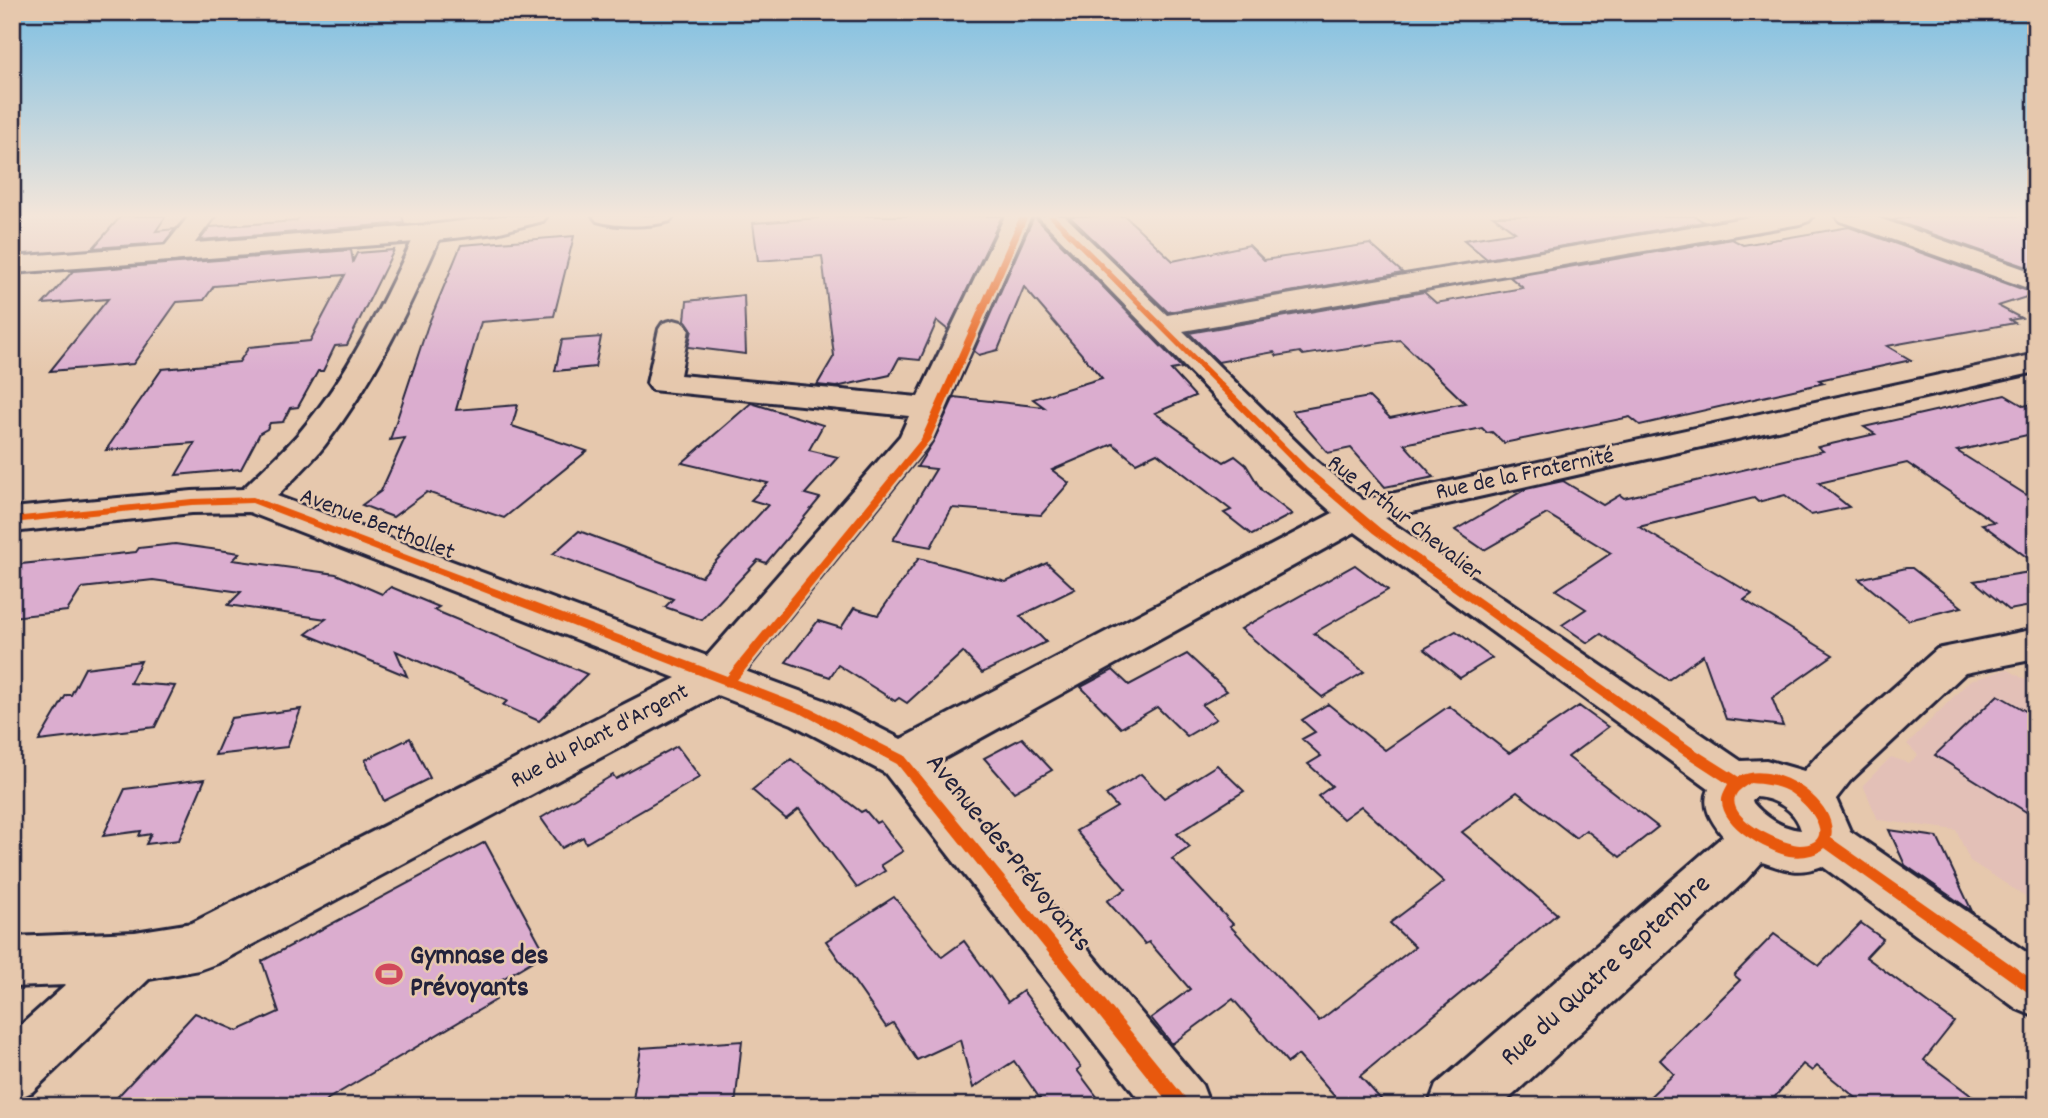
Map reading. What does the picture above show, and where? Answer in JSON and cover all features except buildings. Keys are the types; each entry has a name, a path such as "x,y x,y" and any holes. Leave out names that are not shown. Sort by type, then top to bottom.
{"street":[{"path":"253,500 312,439 351,384 385,328 413,268"},
{"name":"Rue du Plant d'Argent","path":"12,962 135,957 199,946 688,692 712,677 734,656 915,439 994,268"},
{"name":"Rue Arthur Chevalier","path":"1105,268 1304,469 1377,531 1689,752 1737,783"},
{"path":"1163,325 1495,268"},
{"path":"1995,268 2036,283"},
{"path":"674,329 663,383 929,408"},
{"name":"Rue de la Fraternité","path":"901,760 1359,514 1386,505 2036,363"},
{"name":"Avenue Berthollet","path":"12,520 192,502 253,500 712,677"},
{"path":"2036,644 1952,660 1834,768 1816,820 1816,847 1788,850 1754,836 1732,812 1728,800 1730,790 1748,778 1763,778 1794,789 1816,820 2036,991"},
{"name":"Avenue des Prévoyants","path":"712,677 808,712 901,760 1181,1106"},
{"name":"Rue du Quatre Septembre","path":"1457,1106 1728,865 1754,836"},
{"path":"12,1072 135,957"}],"shaded area":[{"path":"2007,669 2036,686 2036,903 1970,861 1956,830 1878,820 1863,785 1891,757 1909,763 1918,755 1907,744 1969,681"}],"cycle path":[{"path":"728,683 925,440 1001,268"},
{"path":"1103,268 1304,469 1377,531 1689,752 1737,783"},
{"path":"12,520 192,502 253,500 808,712 901,760 1181,1106"},
{"path":"1748,778 1778,782 1803,795 1819,812 1824,822 1824,840 1817,847 1804,851 1789,850 1756,835 1742,824 1732,812 1728,799 1733,788 1748,778"},
{"path":"1824,840 2036,991"}],"place":[{"name":"Gymnase des Prévoyants","path":"389,974"}]}
